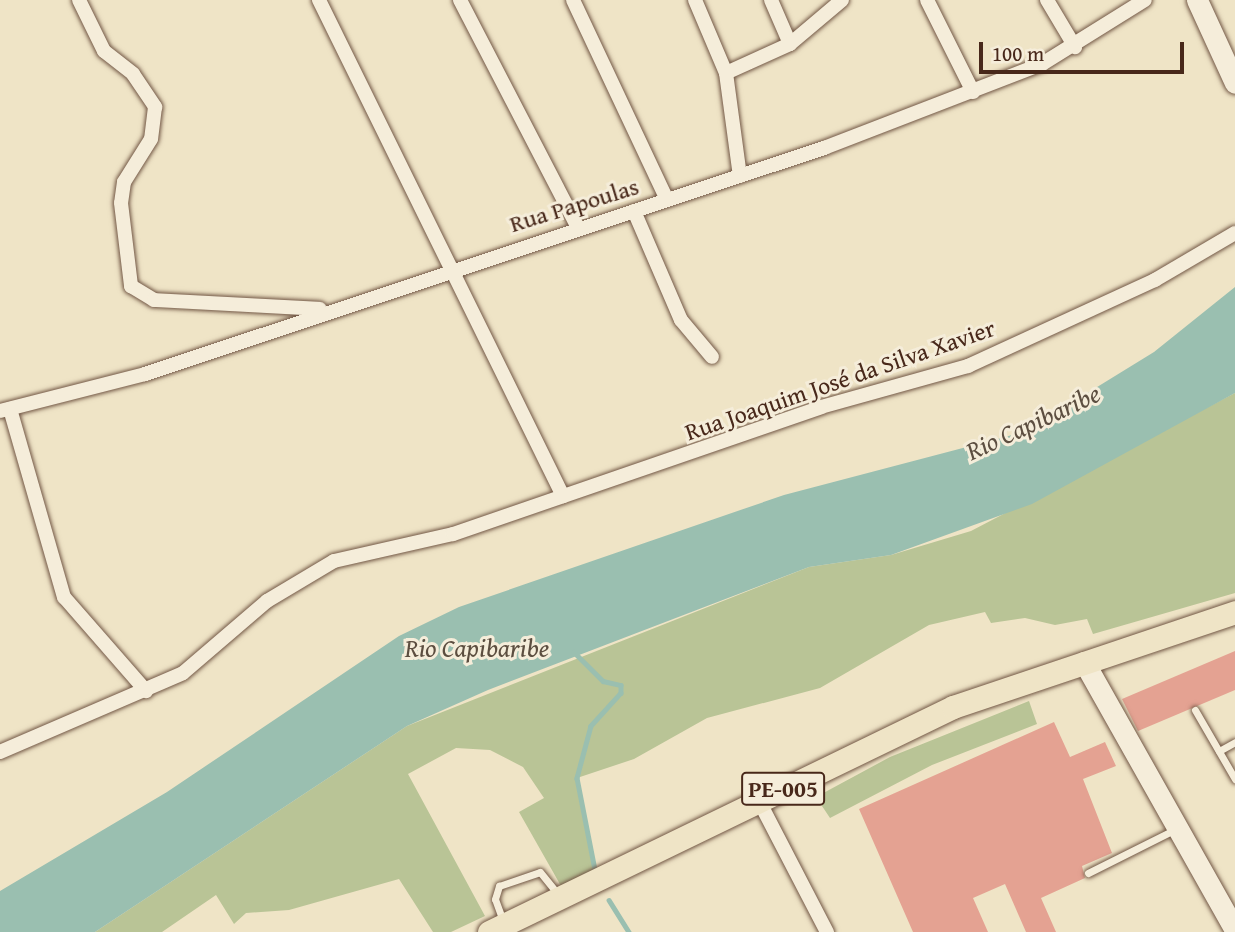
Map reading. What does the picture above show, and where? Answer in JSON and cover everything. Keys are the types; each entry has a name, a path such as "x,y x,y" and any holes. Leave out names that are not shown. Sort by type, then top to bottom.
{"main road":[{"name":"PE-005","path":"497,929 562,900 953,707 1235,612"}],"street":[{"path":"79,0 104,51 133,74 155,107 151,139 124,182 131,286 153,300 329,310"},
{"path":"319,0 563,496"},
{"path":"460,0 578,228"},
{"path":"573,0 667,200"},
{"path":"695,0 726,73 740,176"},
{"path":"771,0 790,44"},
{"path":"726,73 790,44 842,0"},
{"path":"927,0 973,92"},
{"path":"1047,0 1075,47"},
{"name":"Rua Papoulas","path":"5,410 145,374 450,267 634,212 740,176 973,92 1075,47 1145,0"},
{"path":"1197,0 1235,83"},
{"path":"634,212 681,320 712,357"},
{"name":"Rua Joaquim José da Silva Xavier","path":"0,752 146,691 200,663 267,601 334,561 453,534 821,407 968,366 1155,281 1235,233"},
{"path":"5,410 64,597 146,691"},
{"path":"1084,662 1235,930"},
{"path":"759,801 827,932"}],"lane":[{"path":"1195,710 1235,779"},
{"path":"1219,751 1235,742"},
{"path":"1088,873 1177,829"},
{"path":"497,929 495,899 508,882 540,872 562,900"}],"shaded area":[{"path":"1235,393 1235,593 1093,634 1087,619 1055,625 1025,618 991,623 985,612 929,625 820,688 707,718 634,759 577,778 595,870 561,886 519,812 544,798 523,767 490,750 456,748 408,774 485,916 451,932 433,932 399,879 289,910 246,913 234,924 216,895 162,932 95,932 407,726 809,567 891,555 971,531"},
{"path":"1029,701 1037,724 932,765 830,818 816,797 890,757"}],"water":[{"name":"Rio Capibaribe","path":"1235,287 1235,393 1032,504 891,555 809,567 488,690 407,726 95,932 0,932 0,891 167,792 399,636 459,607 784,495 1024,432 1154,352"}],"building":[{"path":"1235,651 1235,690 1138,731 1122,699"},
{"path":"1054,722 1070,757 1105,742 1116,766 1083,779 1112,853 1082,866 1085,878 1041,898 1056,932 1026,932 1005,884 973,898 988,932 913,932 859,809"}],"waterway":[{"path":"574,652 603,681 621,685 621,693 591,726 577,778 595,870"},
{"path":"609,900 629,932"}]}
